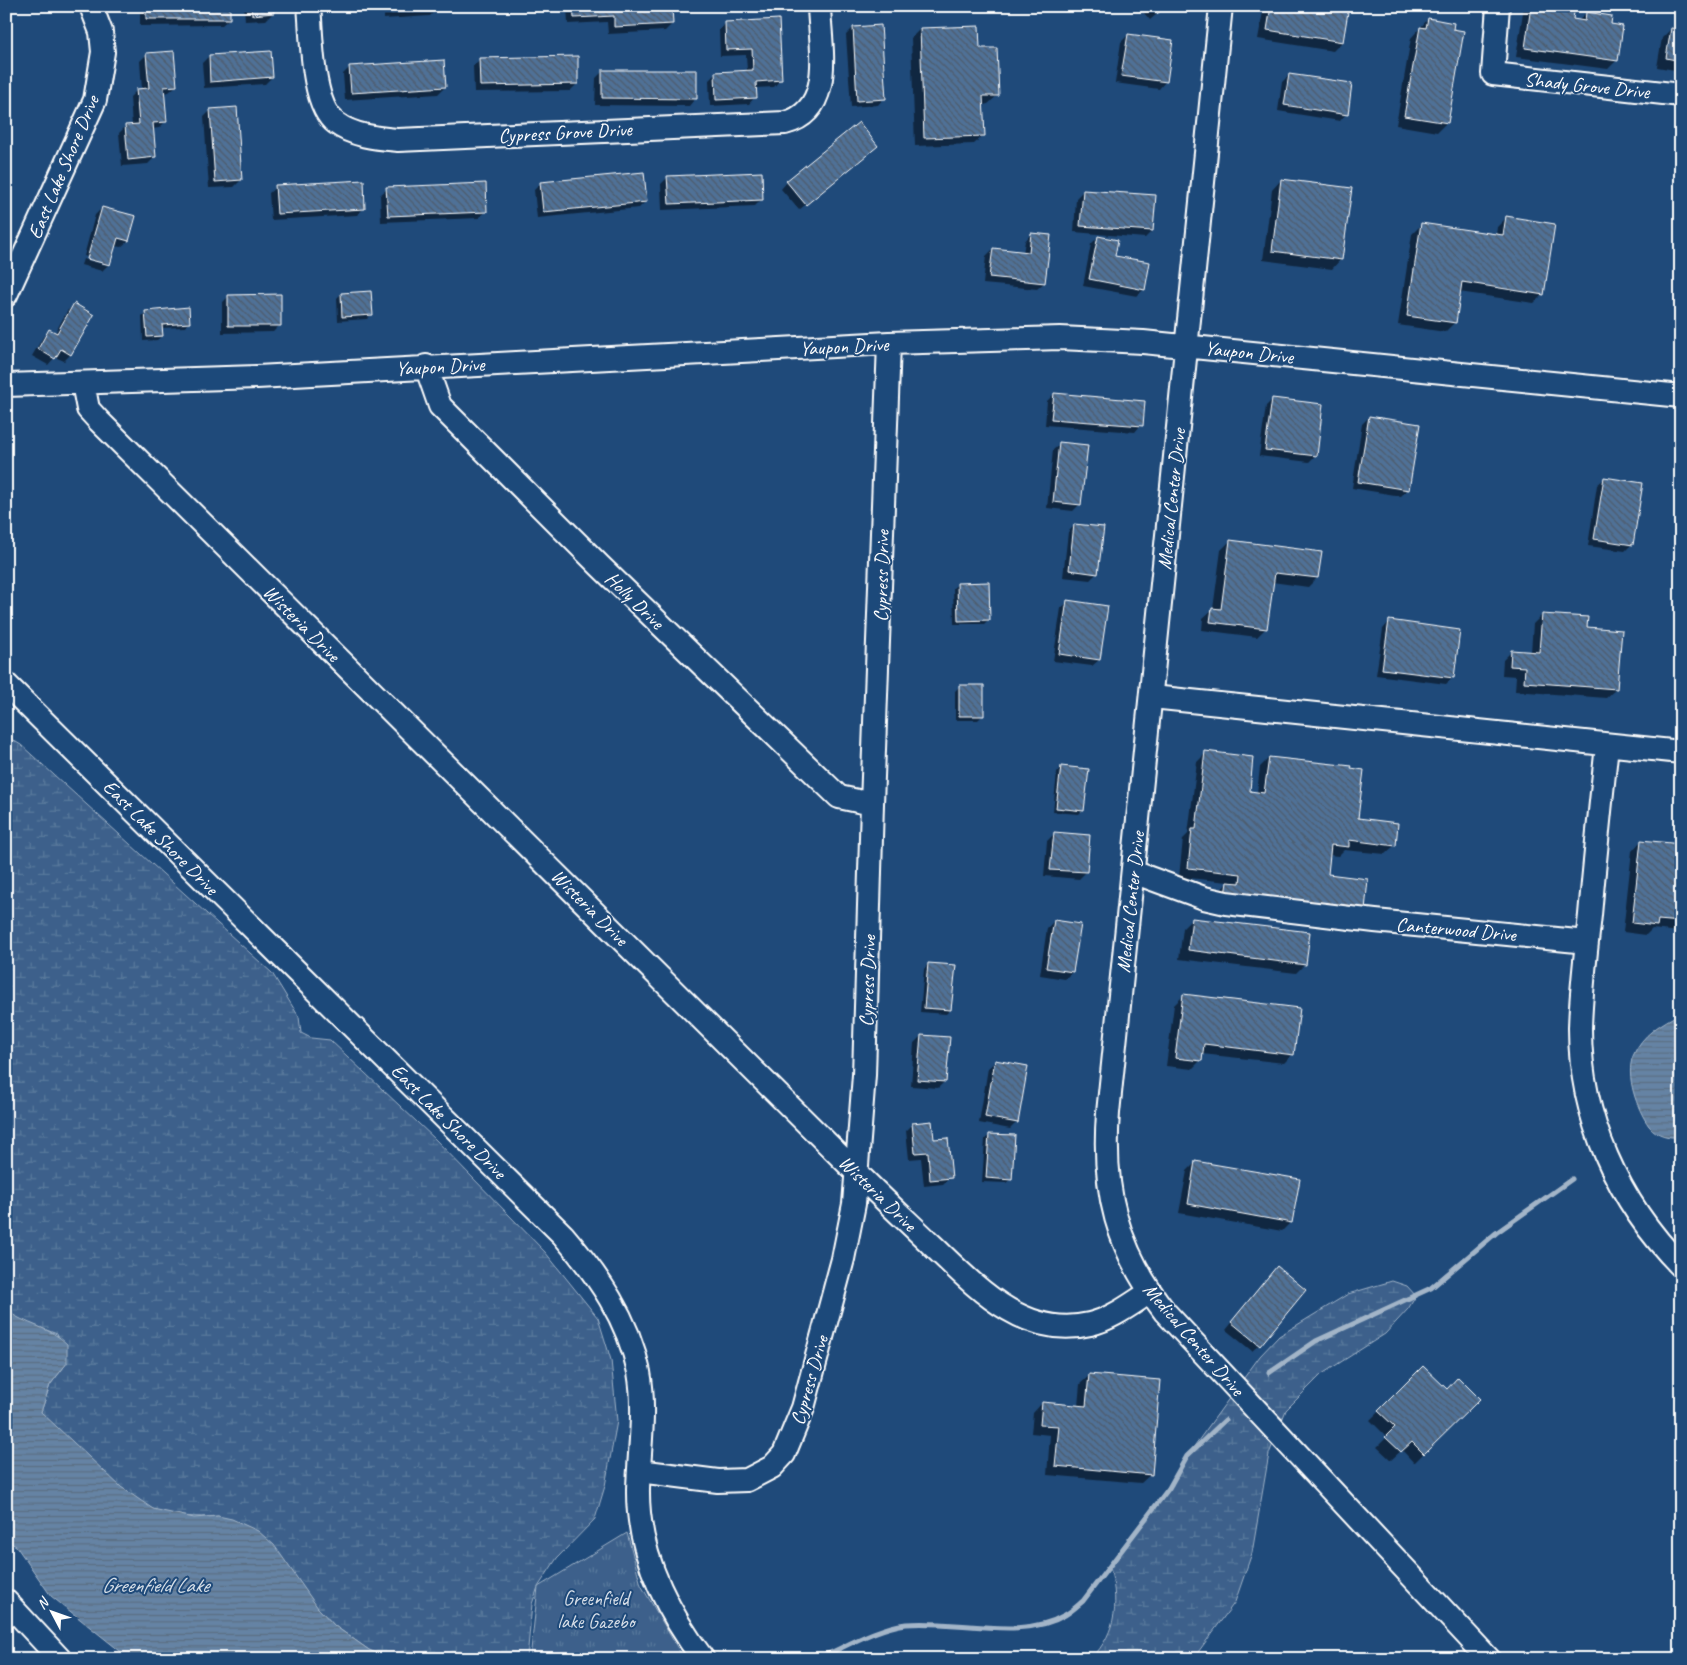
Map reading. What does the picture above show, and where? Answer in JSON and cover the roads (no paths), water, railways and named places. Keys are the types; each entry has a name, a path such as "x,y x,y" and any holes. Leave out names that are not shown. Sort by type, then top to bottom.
{"street":[{"name":"East Lake Shore Drive","path":"6,295 94,100 104,52 101,32 91,6"},
{"name":"Cypress Grove Drive","path":"310,6 313,51 324,108 334,122 341,127 361,135 398,140 776,123 794,120 811,108 820,89 819,6"},
{"name":"Medical Center Drive","path":"1221,6 1152,697 1108,1113 1106,1167 1111,1201 1118,1230 1134,1265 1150,1292 1174,1323 1489,1659"},
{"name":"Shady Grove Drive","path":"1498,6 1493,74 1681,95"},
{"name":"Yaupon Drive","path":"6,385 256,377 426,366 890,343 1060,338 1118,340 1186,346 1681,396"},
{"name":"Cypress Drive","path":"639,1471 718,1481 747,1480 772,1467 784,1454 803,1408 843,1259 858,1174 864,1075 872,804 890,343"},
{"name":"Holly Drive","path":"426,366 440,406 654,618 839,797 872,804"},
{"name":"Wisteria Drive","path":"83,383 88,409 99,421 858,1174 976,1286 1004,1308 1020,1316 1056,1326 1091,1324 1120,1311 1150,1292"},
{"name":"East Lake Shore Drive","path":"6,684 564,1235 587,1262 605,1288 621,1318 634,1353 639,1375 642,1406 639,1512 654,1576 676,1620 703,1659"},
{"path":"1152,697 1681,752"},
{"path":"1607,745 1587,942 1580,1030 1582,1059 1592,1120 1614,1176 1651,1232 1681,1266"},
{"name":"Canterwood Drive","path":"1133,872 1204,898 1226,903 1384,922 1587,942"},
{"path":"6,1601 60,1659"}],"water":[{"path":"1681,1013 1681,1137 1672,1137 1664,1136 1649,1126 1640,1111 1630,1073 1633,1056 1641,1042 1659,1026"},
{"name":"Greenfield Lake","path":"6,1310 61,1338 67,1344 67,1363 50,1385 41,1412 121,1487 153,1509 194,1518 218,1516 232,1519 258,1531 274,1545 318,1608 335,1626 369,1650 388,1659 130,1659 51,1596 16,1546 6,1540"}],"waterway":[{"path":"1269,1373 1316,1341 1431,1288 1496,1233 1572,1179"},
{"path":"817,1659 883,1629 906,1624 1029,1627 1048,1623 1065,1615 1083,1601 1169,1488 1187,1456 1225,1420"}],"park label":[{"name":"Greenfield lake Gazebo","path":"596,1610"}]}
